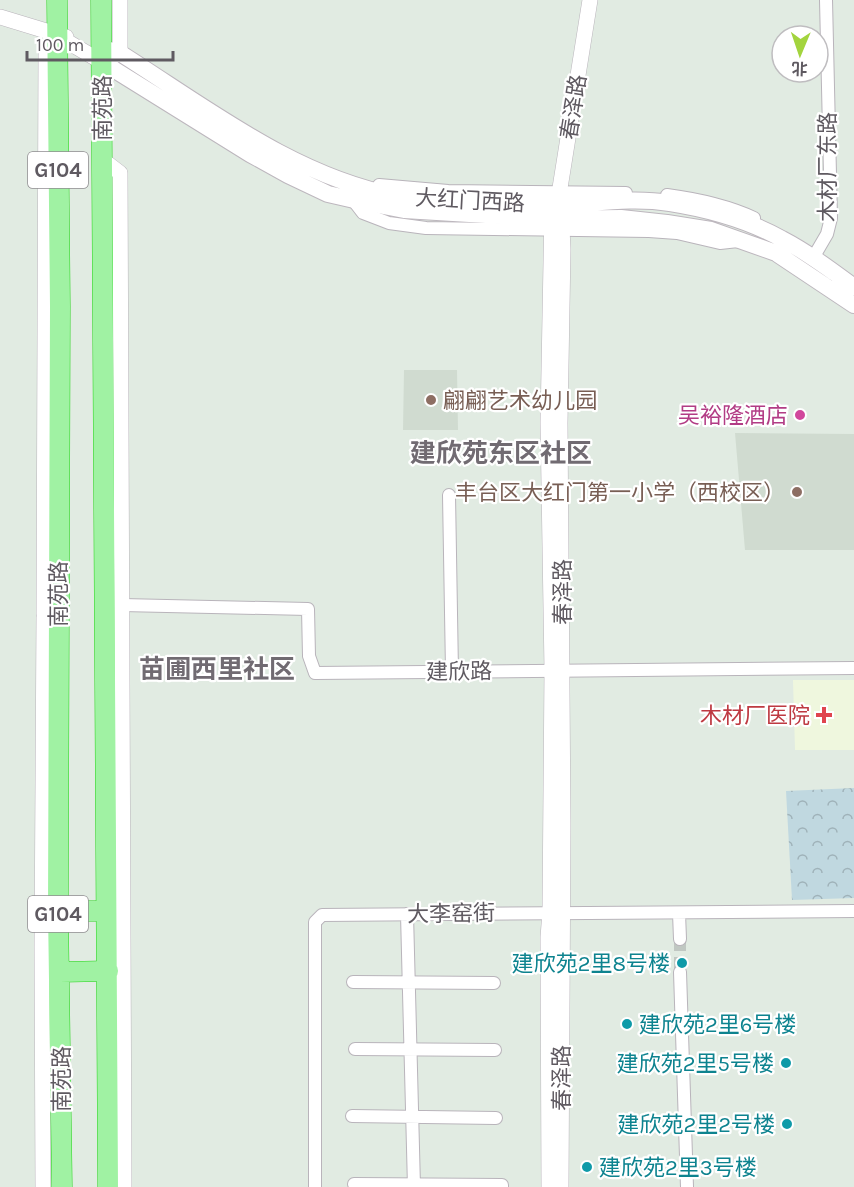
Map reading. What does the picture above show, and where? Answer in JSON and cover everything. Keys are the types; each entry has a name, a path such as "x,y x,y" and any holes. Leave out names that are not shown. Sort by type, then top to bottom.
{"highway":[{"name":"南苑路","path":"57,0 60,306 58,911 62,1187"},
{"name":"南苑路","path":"101,0 108,54 103,160 108,1187"},
{"path":"58,911 106,911"},
{"path":"60,972 108,971"}],"main road":[{"name":"大红门西路","path":"108,54 267,146 334,179 398,196 557,211 711,230 776,253 854,305"},
{"name":"大红门西路","path":"108,54 288,175 328,194 404,210 557,211 626,200 664,199 714,212 783,239 854,286"}],"street":[{"path":"0,16 108,54 120,0"},
{"name":"春泽路","path":"561,1187 556,912 557,670 548,423 557,211 574,46 582,0"},
{"name":"春泽路","path":"557,211 591,0"},
{"name":"木材厂东路","path":"813,258 827,234 831,218 826,0"},
{"path":"43,1187 46,54 56,35"},
{"path":"103,160 120,173 124,1187"},
{"path":"45,356 60,306"},
{"path":"449,495 452,671"},
{"name":"建欣路","path":"122,605 308,609 309,656 315,673 854,668"},
{"path":"44,614 58,640"},
{"name":"大李窑街","path":"315,1187 315,922 322,915 854,911"},
{"name":"春泽路","path":"549,1187 548,937 556,912"},
{"path":"679,913 680,939"},
{"path":"407,914 413,1186"},
{"path":"680,972 687,1187"},
{"path":"353,982 494,983"},
{"path":"355,1049 495,1050"},
{"path":"352,1116 495,1118"},
{"path":"354,1184 502,1185 502,1187"}],"shaded area":[{"name":"翩翩艺术幼儿园","path":"404,370 457,370 458,430 403,430"},
{"name":"丰台区大红门第一小学（西校区）","path":"735,433 854,434 854,550 745,550"},
{"name":"木材厂医院","path":"793,680 854,680 854,750 795,750"}],"green space":[{"path":"854,788 854,898 792,900 786,791"}],"tunnel":[{"path":"680,939 680,972"}],"place":[{"name":"翩翩艺术幼儿园","path":"431,400"},
{"name":"吴裕隆酒店","path":"800,415"},
{"name":"丰台区大红门第一小学（西校区）","path":"797,492"},
{"name":"木材厂医院","path":"824,715"},
{"name":"建欣苑2里8号楼","path":"682,963"},
{"name":"建欣苑2里6号楼","path":"627,1024"},
{"name":"建欣苑2里5号楼","path":"786,1063"},
{"name":"建欣苑2里2号楼","path":"787,1124"},
{"name":"建欣苑2里3号楼","path":"587,1167"}],"district":[{"name":"建欣苑东区社区","path":"501,453"},
{"name":"苗圃西里社区","path":"217,669"}]}
